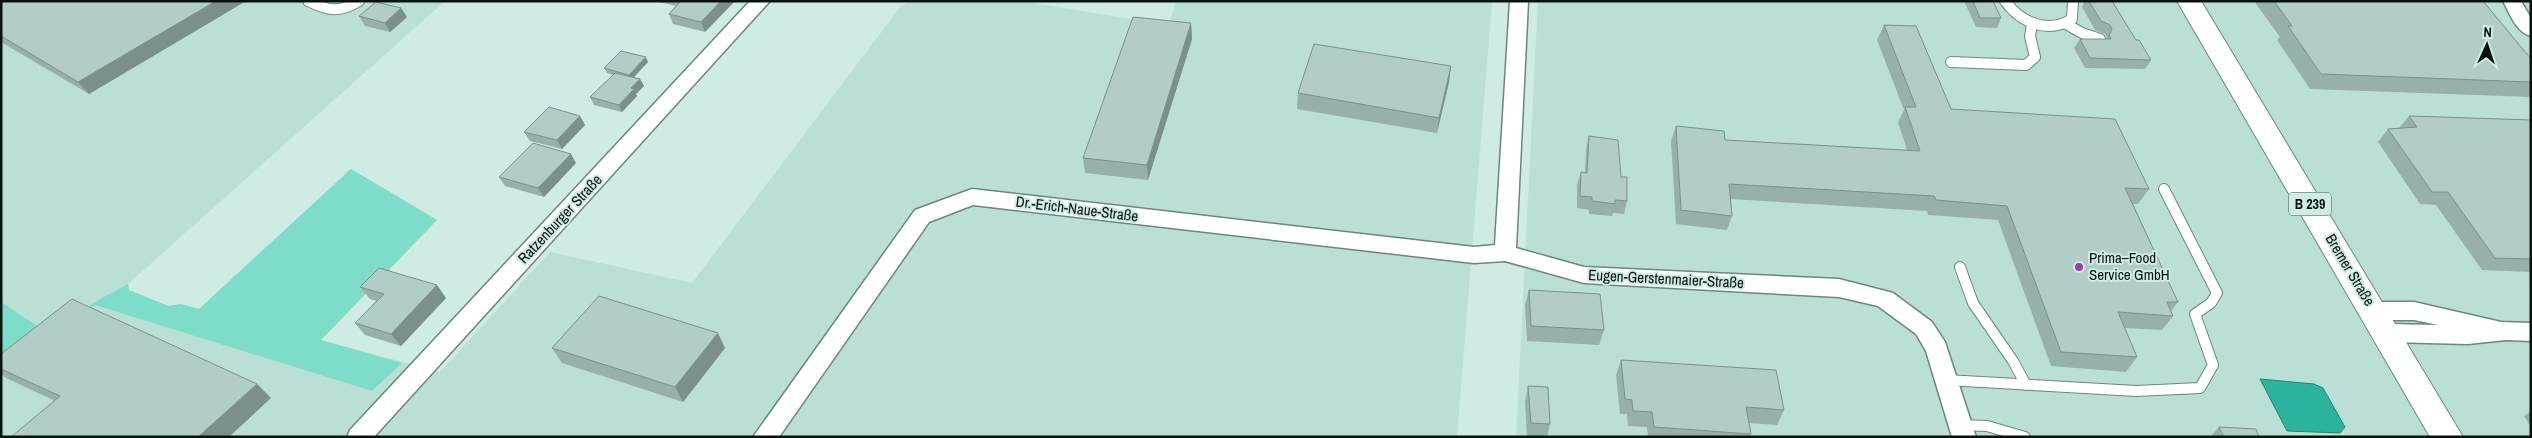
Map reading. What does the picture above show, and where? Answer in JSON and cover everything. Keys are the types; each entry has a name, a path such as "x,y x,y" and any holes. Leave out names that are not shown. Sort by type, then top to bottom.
{"main road":[{"name":"Bremer Straße","path":"2189,1 2447,437"}],"street":[{"name":"Ratzenburger Straße","path":"359,437 761,1"},
{"path":"1505,253 1519,1"},
{"path":"2512,1 2524,23 2531,30"},
{"name":"Dr.-Erich-Naue-Straße","path":"765,437 922,216 972,197 1474,256 1505,253"},
{"name":"Eugen-Gerstenmaier-Straße","path":"1505,253 1584,275 1839,288 1885,298 1924,328 1937,349 1962,431"},
{"path":"2380,322 2468,335 2506,331 2531,332"}],"lane":[{"path":"308,1 329,12 345,10 359,1"},
{"path":"2006,1 2019,17 2032,24 2051,26 2066,24 2072,19 2074,1"},
{"path":"1951,62 2026,65 2035,57 2030,36 2032,24"},
{"path":"2066,24 2082,33 2100,39"},
{"path":"1946,380 2136,391 2200,388 2213,364 2195,314 2211,304 2216,293 2164,190"},
{"path":"1960,267 1973,303 2013,361 2026,385"},
{"path":"1962,431 1987,426 2025,437"}],"shaded area":[{"path":"1,1 445,1 128,284 129,290 168,306 181,304 199,309 351,169 437,220 321,340 440,372 550,252 692,283 901,6 911,1 1020,1 1169,25 1176,1 1492,1 1457,437 1,437"},
{"path":"1538,1 2531,1 2531,437 1516,437"},
{"path":"351,169 437,220 321,340 402,363 372,391 95,305 1,375 1,302 51,335 93,303 128,284 129,290 168,306 181,304 199,309"},
{"path":"2260,379 2314,384 2323,388 2345,427 2340,433 2287,431"}],"building":[{"path":"1,1 216,1 78,82 1,36"},
{"path":"681,1 721,1 701,22 669,14"},
{"path":"1973,1 1993,1 2001,18 1980,18"},
{"path":"2089,1 2112,1 2151,60 2090,58 2080,39 2111,39 2109,36 2112,29 2110,25 2101,21"},
{"path":"2274,1 2483,1 2531,59 2531,82 2321,74 2288,26 2292,26"},
{"path":"376,2 401,8 385,23 359,16"},
{"path":"1133,17 1191,23 1147,165 1083,158"},
{"path":"1884,25 1916,26 1951,109 2115,119 2149,189 2125,188 2178,302 2167,302 2173,316 2118,312 2137,357 2061,352 2007,206 1936,200 1934,196 1729,184 1732,216 1681,210 1676,126 1724,131 1725,140 1920,151 1905,107 1916,107"},
{"path":"1314,44 1451,66 1439,118 1298,93"},
{"path":"621,51 646,57 629,75 604,68"},
{"path":"615,73 640,79 631,88 634,89 619,105 590,97"},
{"path":"549,107 580,116 557,140 524,132"},
{"path":"2409,116 2531,120 2531,259 2495,258 2448,192 2432,192 2388,129 2417,127"},
{"path":"1589,136 1618,140 1621,177 1627,177 1627,201 1615,200 1615,204 1592,201 1592,197 1580,196 1581,172 1587,173"},
{"path":"533,143 571,154 538,188 499,177"},
{"path":"379,268 437,285 391,334 355,323 384,294 360,287"},
{"path":"1529,290 1600,294 1604,330 1531,326"},
{"path":"599,296 718,333 675,387 552,348"},
{"path":"72,299 257,384 198,437 11,437 60,396 1,369 1,354"},
{"path":"1621,360 1776,370 1784,410 1746,407 1751,434 1654,427 1652,412 1633,411 1632,400 1625,399"},
{"path":"1528,386 1548,387 1550,424 1531,423"},
{"path":"2219,427 2256,429 2259,437 2224,437"}],"place":[{"name":"Prima–Food Service GmbH","path":"2079,267"}]}
